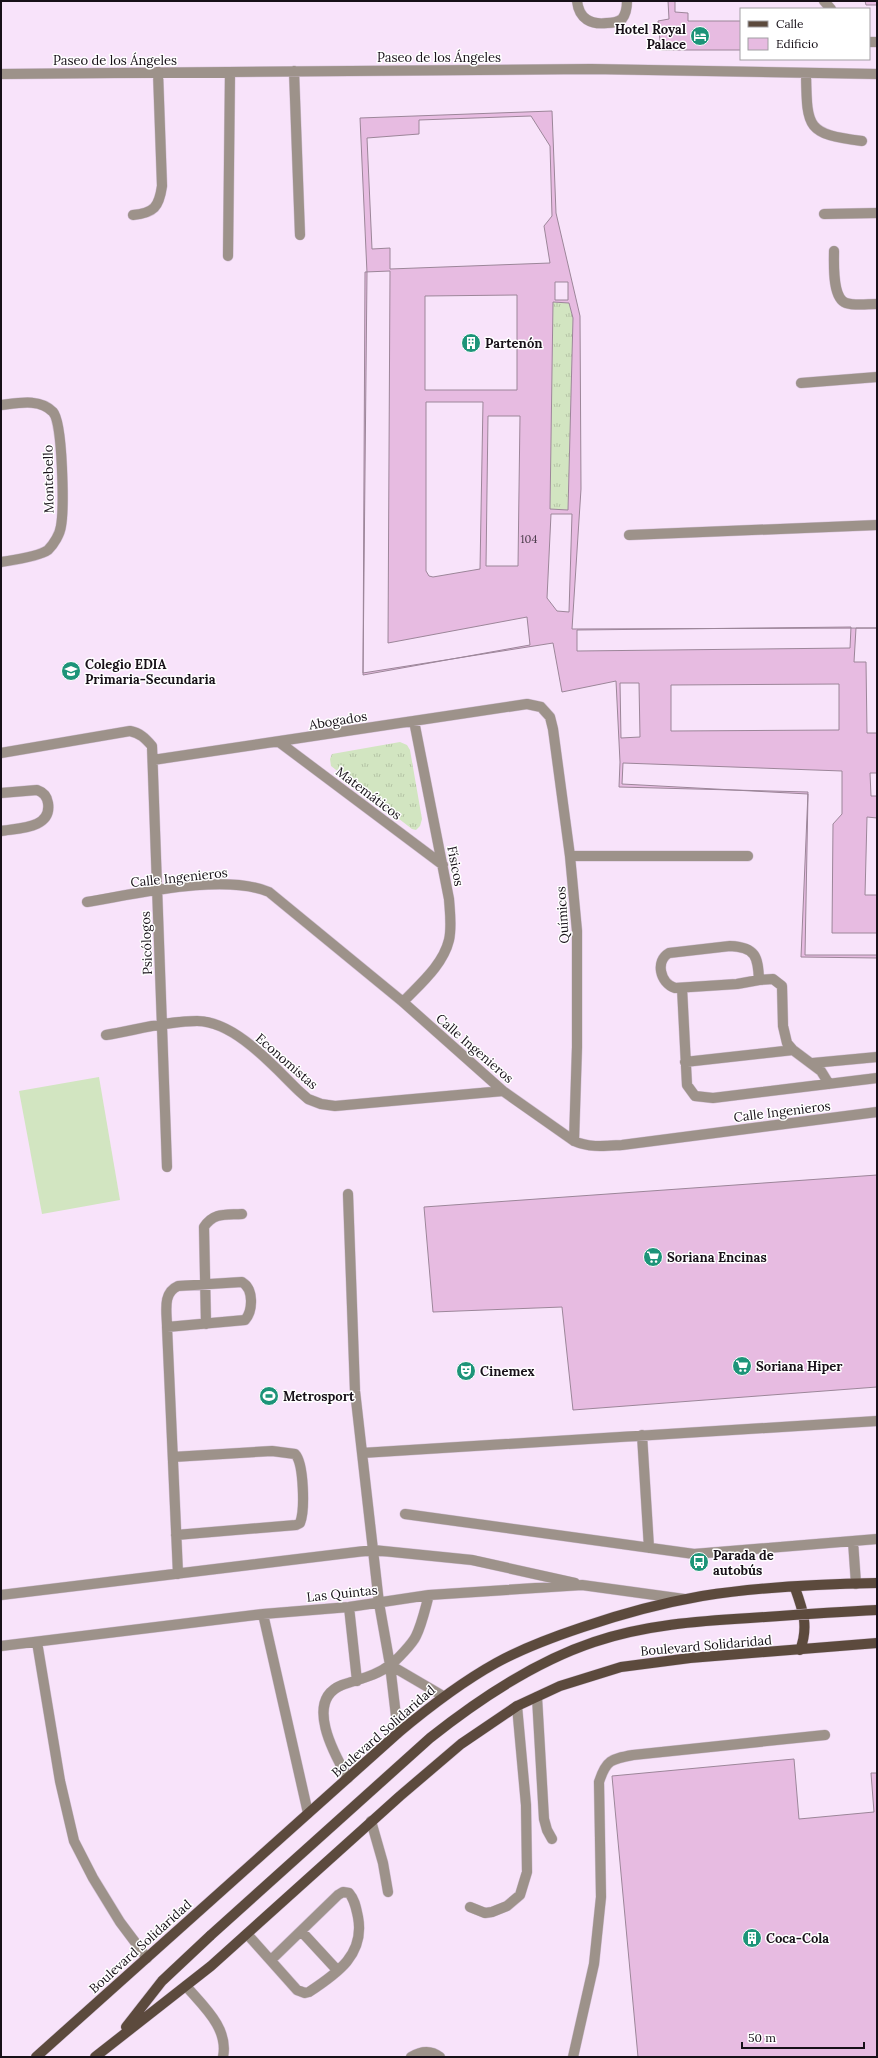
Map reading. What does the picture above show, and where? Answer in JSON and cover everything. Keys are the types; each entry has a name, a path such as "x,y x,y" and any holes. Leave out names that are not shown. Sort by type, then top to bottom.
{"main road":[{"name":"Boulevard Solidaridad","path":"36,2057 398,1733 443,1696 496,1663 537,1644 628,1613 686,1599 732,1592 877,1584"},
{"path":"795,1588 805,1617 804,1640 800,1650"},
{"path":"116,2039 162,1981 211,1935 430,1738 463,1712 509,1682 545,1663 594,1642 678,1624 877,1610"},
{"name":"Boulevard Solidaridad","path":"95,2057 116,2039 186,1986 247,1934 371,1821 461,1744 517,1706 560,1686 621,1667 690,1658 877,1644"},
{"path":"47,2057 55,2040"}],"street":[{"path":"577,1 582,16 594,24 616,22 622,18 626,11 627,1"},
{"name":"Paseo de los Ángeles","path":"1,74 591,69 877,74"},
{"path":"294,71 300,235"},
{"path":"133,215 145,214 154,209 161,194 162,169 158,72"},
{"path":"228,256 230,72"},
{"path":"806,73 808,108 814,128 821,133 832,137 862,141"},
{"path":"824,214 877,213"},
{"path":"834,251 835,284 840,299 852,304 877,304"},
{"path":"801,383 877,377"},
{"name":"Montebello","path":"1,405 32,403 45,406 54,413 60,428 62,483 61,527 55,541 47,550 27,557 1,562"},
{"path":"629,535 877,525"},
{"name":"Abogados","path":"153,760 527,704"},
{"name":"Químicos","path":"527,704 541,706 547,712 551,723 570,856 577,931 578,974 574,1141"},
{"name":"Físicos","path":"403,1002 429,974 442,956 449,940 451,923 450,900 414,721"},
{"name":"Psicólogos","path":"1,753 130,731 146,738 152,746 167,1167"},
{"name":"Matemáticos","path":"279,742 443,866"},
{"path":"1,793 37,790 46,796 48,804 45,817 42,822 28,827 1,831"},
{"path":"570,856 748,856"},
{"name":"Calle Ingenieros","path":"87,902 157,891 230,884 257,887 268,892 403,1002 504,1091 574,1141 583,1145 622,1145 877,1112"},
{"path":"759,980 758,960 754,953 747,948 730,946 707,947 674,952 664,957 661,962 664,980 671,987 682,988 736,984 773,979 782,986 784,1031 787,1043 793,1050 821,1070 829,1084"},
{"path":"682,988 687,1085 695,1096 702,1098 877,1078"},
{"name":"Economistas","path":"106,1035 162,1025 198,1021 226,1028 237,1035 308,1099 322,1104 335,1106 504,1091"},
{"path":"685,1062 793,1050"},
{"path":"813,1063 877,1057"},
{"path":"348,1194 355,1391 378,1603 390,1665 398,1733"},
{"path":"206,1324 204,1227 209,1219 218,1216 242,1214"},
{"path":"167,1327 245,1320 251,1310 250,1291 247,1285 242,1282 205,1284 178,1286 171,1289 167,1297 167,1327 178,1574"},
{"path":"362,1453 877,1421"},
{"path":"642,1435 649,1548"},
{"path":"173,1457 272,1451 295,1454 301,1463 303,1508 300,1523 296,1525 176,1536"},
{"path":"405,1514 694,1554 877,1539"},
{"path":"853,1541 856,1584"},
{"path":"1,1595 373,1550 472,1560 582,1585"},
{"name":"Las Quintas","path":"1,1646 263,1614 349,1607 429,1595 582,1585 686,1599"},
{"path":"348,1778 332,1746 326,1726 324,1707 328,1695 333,1689 357,1681 390,1665 416,1637 429,1595"},
{"path":"349,1607 357,1681"},
{"path":"263,1614 308,1813"},
{"path":"37,1642 60,1781 74,1840 93,1878 120,1922 147,1958"},
{"path":"390,1665 443,1696"},
{"path":"537,1697 544,1819 547,1830 552,1839"},
{"path":"470,1907 485,1912 492,1912 507,1906 520,1895 526,1876 528,1858 526,1805 517,1706"},
{"path":"573,2057 594,1964 601,1897 599,1782 603,1769 608,1762 615,1758 633,1754 825,1735"},
{"path":"371,1821 383,1863 388,1892"},
{"path":"247,1934 297,1990 305,1993 321,1984 351,1958 357,1948 360,1939 360,1930 356,1907 349,1893 344,1892 338,1895 271,1960"},
{"path":"301,1931 337,1970"},
{"path":"186,1986 215,2021 222,2033 224,2046 223,2057"},
{"path":"411,2057 426,2052 434,2052 440,2057"}],"green space":[{"path":"553,302 569,303 573,318 568,510 550,509"},
{"path":"400,742 407,745 410,750 422,819 420,826 416,830 412,829 331,766 330,759 332,754"},
{"path":"99,1077 120,1200 42,1214 19,1091"}],"building":[{"name":"Hotel Royal Palace","path":"668,1 675,1 675,12 688,13 688,21 740,21 740,50 661,50 658,21 669,19"},
{"path":"865,1 877,1 877,5 866,5"},
{"path":"552,111 556,213 580,316 581,489 572,629 877,628 877,818 867,817 865,895 877,895 877,958 801,957 808,792 619,787 620,762 616,681 562,692 553,643 363,673 367,273 360,118","holes":["531,116 550,146 552,216 544,226 550,263 390,269 390,248 372,249 367,138 419,134 419,120","553,302 569,303 573,318 568,510 550,509","426,402 483,402 480,569 433,577 429,576 426,571"]},
{"path":"390,271 388,643 527,617 530,645 363,675 365,272"},
{"path":"555,282 568,282 568,300 555,300"},
{"name":"Partenón","path":"517,295 517,390 425,390 425,296"},
{"path":"488,416 520,416 518,566 486,566"},
{"path":"551,514 572,514 569,612 557,611 547,598"},
{"path":"851,627 850,648 577,651 577,630"},
{"path":"856,628 877,628 877,733 867,733 866,662 854,662"},
{"path":"620,683 639,683 640,737 621,738"},
{"path":"839,684 839,730 671,731 671,685"},
{"path":"623,763 842,771 842,814 833,824 832,933 877,933 877,955 805,955 808,794 622,784"},
{"path":"870,773 877,773 877,796 871,796"},
{"name":"Soriana Encinas","path":"877,1175 877,1387 573,1410 562,1307 433,1312 424,1207"},
{"name":"Coca-Cola","path":"794,1759 799,1819 874,1812 871,1773 877,1773 877,2057 638,2057 612,1776"}],"place":[{"name":"Hotel Royal Palace","path":"700,36"},
{"name":"Partenón","path":"471,343"},
{"name":"Colegio EDIA Primaria-Secundaria","path":"71,671"},
{"name":"Soriana Encinas","path":"653,1257"},
{"name":"Soriana Hiper","path":"742,1366"},
{"name":"Cinemex","path":"466,1371"},
{"name":"Metrosport","path":"269,1396"},
{"name":"Parada de autobús","path":"699,1562"},
{"name":"Coca-Cola","path":"752,1938"}]}
